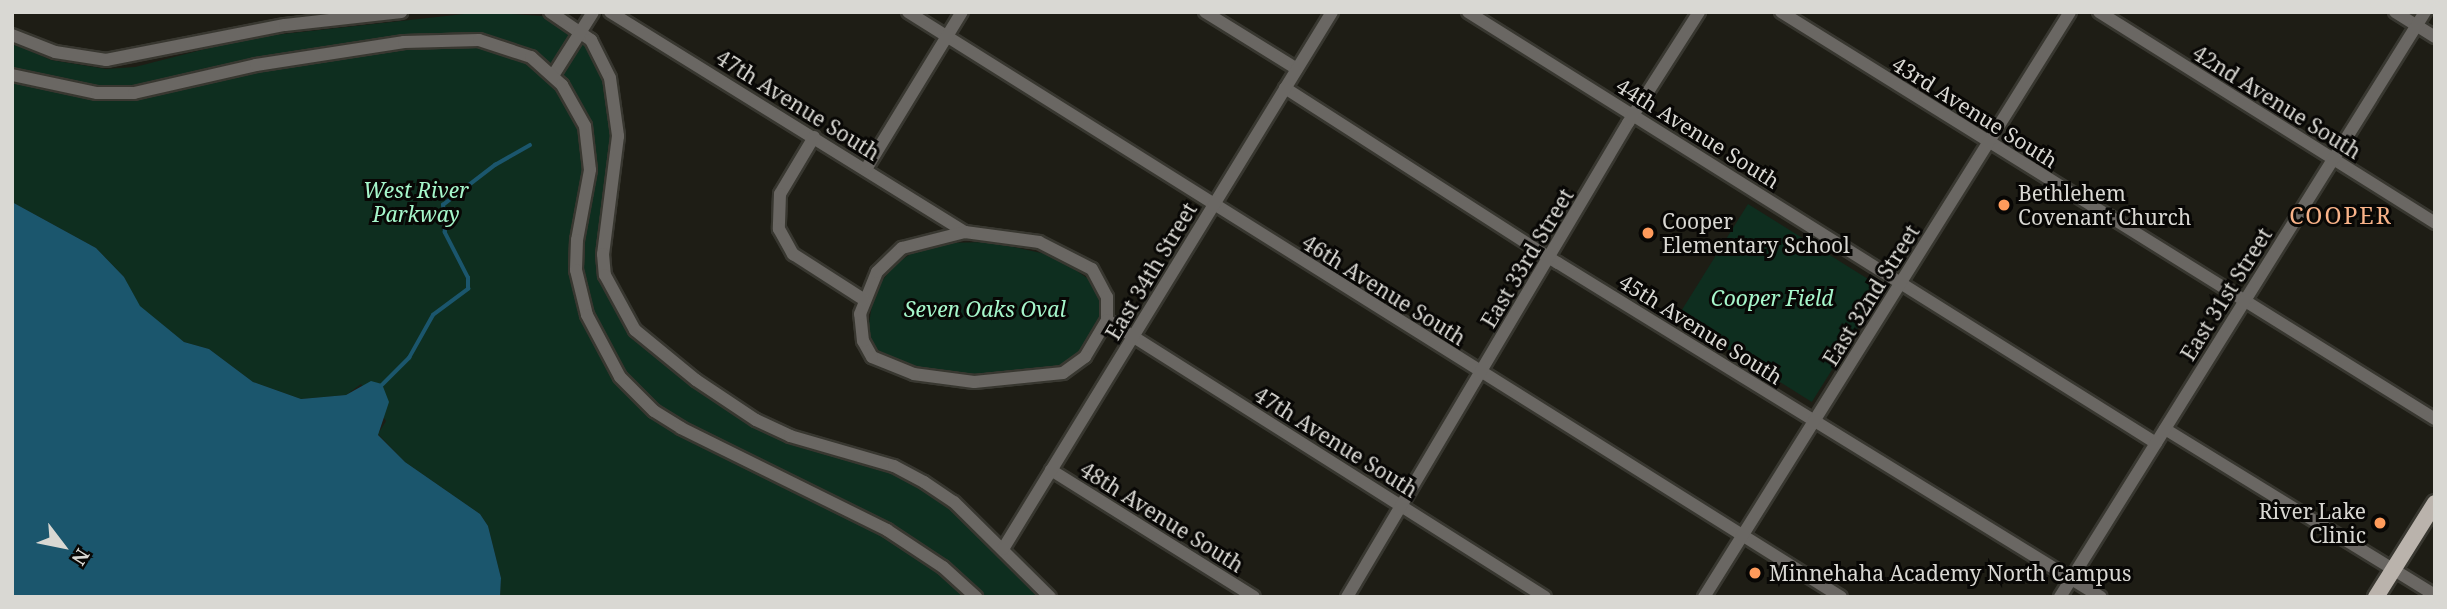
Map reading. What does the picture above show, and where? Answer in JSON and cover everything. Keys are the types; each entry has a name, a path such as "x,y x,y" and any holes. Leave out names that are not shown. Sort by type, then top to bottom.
{"main road":[{"path":"2376,597 2435,503"}],"street":[{"path":"12,35 55,52 106,60 285,19 401,12"},
{"path":"550,12 582,30 599,53 616,107 618,136 603,254 605,275 635,330 696,380 756,420 790,436 894,466 924,482 954,502 1050,597"},
{"path":"554,74 593,12"},
{"name":"47th Avenue South","path":"610,12 965,232"},
{"name":"46th Avenue South","path":"908,12 1213,206 1841,597"},
{"path":"866,169 962,12"},
{"path":"1205,12 1297,69"},
{"name":"East 34th Street","path":"1003,549 1332,12"},
{"name":"44th Avenue South","path":"1468,12 2156,443"},
{"name":"East 33rd Street","path":"1347,597 1633,115 1699,12"},
{"name":"43rd Avenue South","path":"1781,12 1989,144 2435,419"},
{"name":"East 32nd Street","path":"1704,597 2070,12"},
{"name":"42nd Avenue South","path":"2099,12 2435,223"},
{"path":"2395,12 2435,37"},
{"name":"East 31st Street","path":"2060,597 2425,12"},
{"path":"12,75 97,93 134,93 340,48 466,39 516,49 554,74 574,101 589,148 590,170 577,240 579,286 598,342 620,377 654,411 681,428 887,530 943,567 976,597"},
{"name":"45th Avenue South","path":"1285,88 1549,256 2101,597"},
{"path":"814,137 780,194 779,229 793,254 863,299"},
{"path":"965,232 1039,242 1091,269 1104,289 1107,320 1085,357 1063,373 1005,381 942,380 914,374 872,356 862,334 863,299 877,271 902,248 965,232"},
{"name":"47th Avenue South","path":"1107,320 1545,597"},
{"path":"2165,429 2435,596"},
{"name":"48th Avenue South","path":"1051,470 1254,597"}],"green space":[{"name":"West River Parkway","path":"482,12 542,16 585,43 594,56 604,80 612,136 597,254 598,276 631,335 692,385 753,425 787,442 891,472 921,488 950,507 1041,597 500,597 501,578 488,526 480,514 405,462 378,434 386,421 361,384 346,395 301,399 253,382 209,349 184,342 139,306 124,277 96,248 12,202 12,43 51,60 106,69 135,67 248,38"},
{"name":"Cooper Field","path":"1748,204 1883,288 1812,402 1677,318"},
{"name":"Seven Oaks Oval","path":"991,242 1055,256 1093,282 1100,297 1102,318 1080,352 1060,369 973,375 915,367 875,349 868,329 872,305 876,289 894,265 918,249 940,243"}],"water":[{"path":"12,202 96,248 124,277 140,306 184,342 209,349 253,382 301,399 346,395 371,381 382,384 389,402 378,435 405,462 480,514 488,526 501,578 500,597 12,597"}],"waterway":[{"path":"381,386 409,358 433,315 468,289 468,278 445,233 443,205 495,165 530,145"}],"place":[{"name":"Bethlehem Covenant Church","path":"2004,205"},
{"name":"Cooper Elementary School","path":"1648,233"},
{"name":"River Lake Clinic","path":"2380,523"},
{"name":"Minnehaha Academy North Campus","path":"1755,573"}],"district":[{"name":"COOPER","path":"2341,215"}]}
